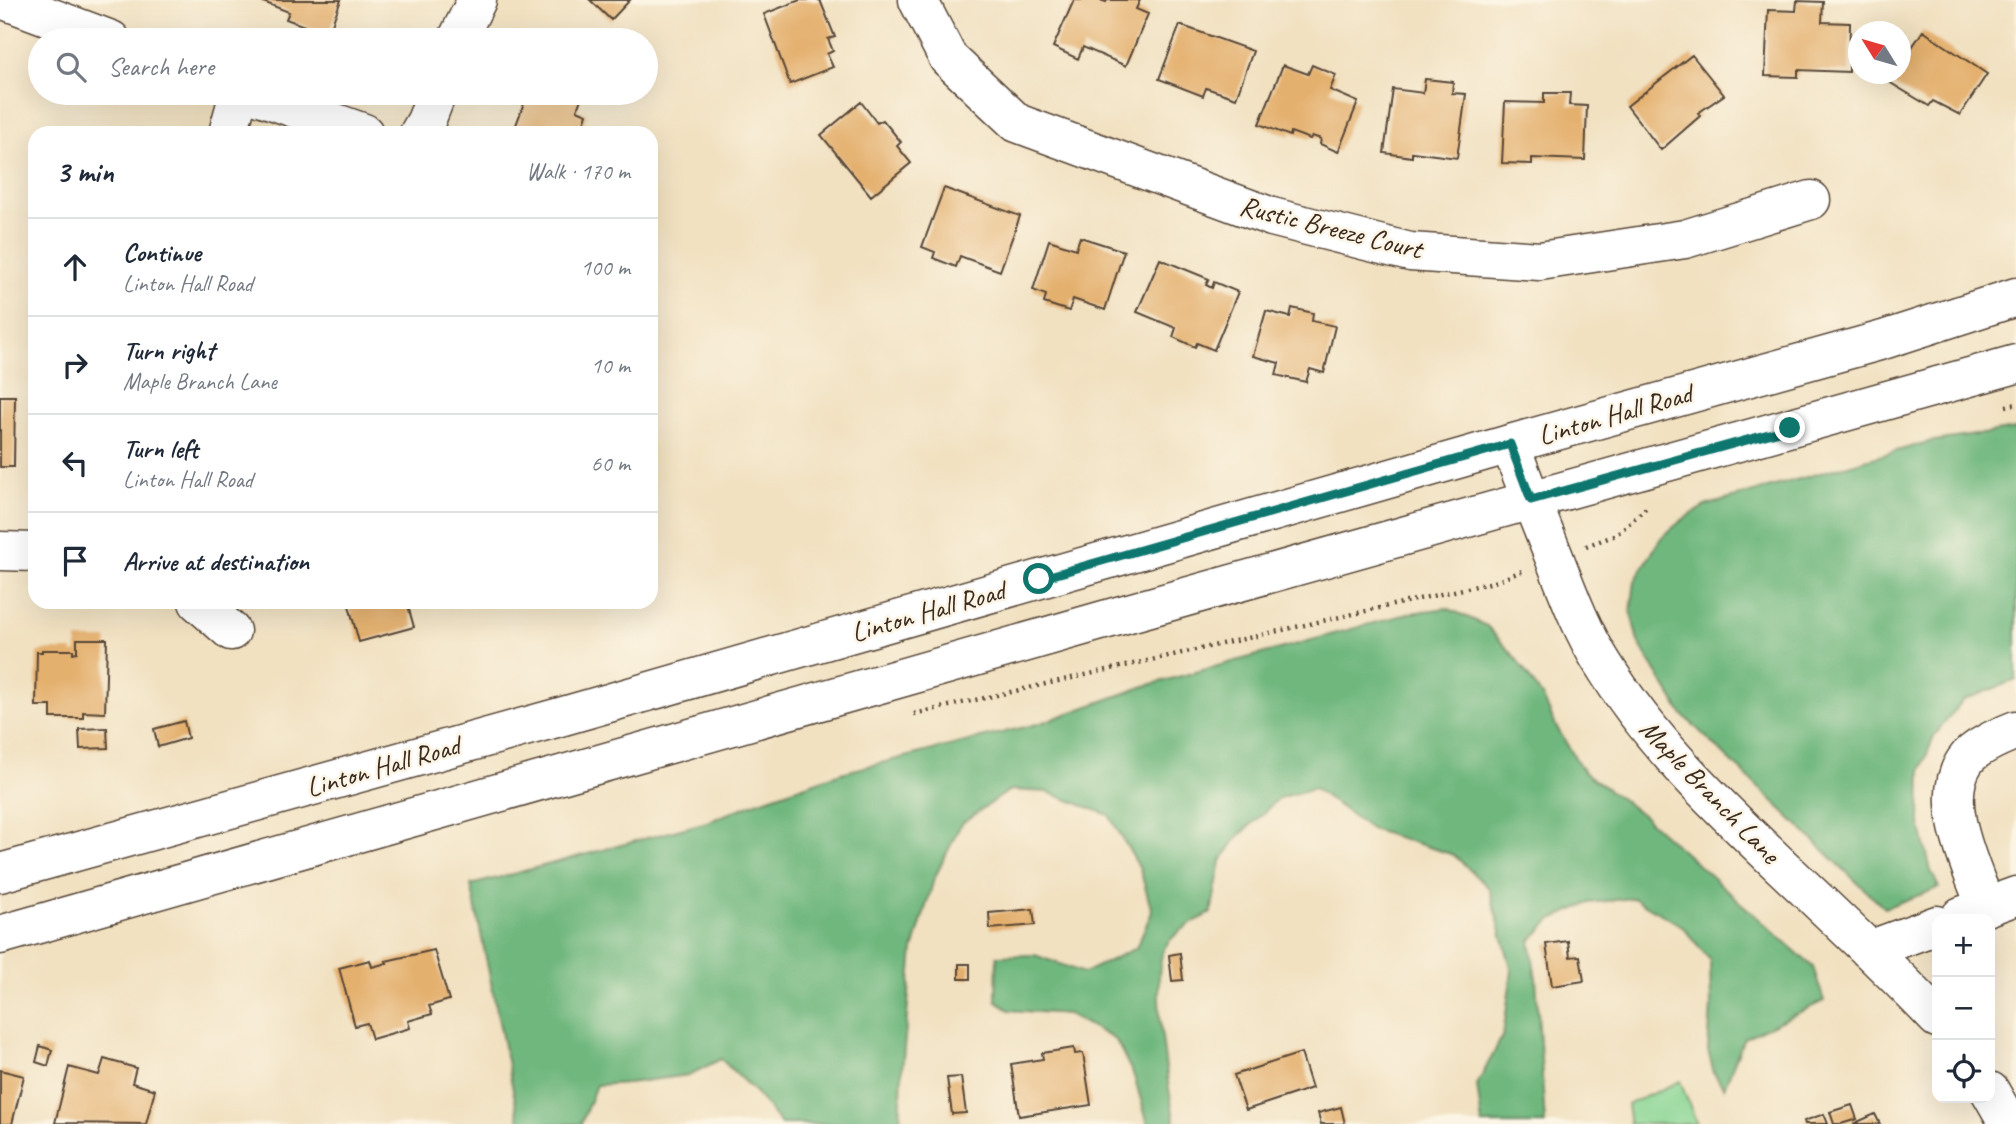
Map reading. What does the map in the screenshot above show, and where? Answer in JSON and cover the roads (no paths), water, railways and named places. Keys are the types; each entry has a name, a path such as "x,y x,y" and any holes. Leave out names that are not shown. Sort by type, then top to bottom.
{"main road":[{"path":"4,0 79,28"},
{"path":"463,28 477,0"},
{"name":"Rustic Breeze Court","path":"918,0 948,58 1017,123 1272,217 1410,252 1540,261 1685,239 1811,200"},
{"path":"230,126 236,105"},
{"path":"286,105 344,126"},
{"path":"423,126 432,105"},
{"name":"Linton Hall Road","path":"0,873 560,717 1882,340 2016,297"},
{"name":"Linton Hall Road","path":"0,935 2016,364"},
{"name":"Maple Branch Lane","path":"1510,444 1582,624 1601,661 1638,718 1713,801 1870,950 1932,1013"},
{"path":"0,551 28,552"},
{"path":"206,609 230,631"},
{"path":"1985,907 1958,831 1955,788 1966,760 1991,740 2016,730"},
{"path":"1870,950 1932,927"},
{"path":"1995,1099 2010,1124"}]}
